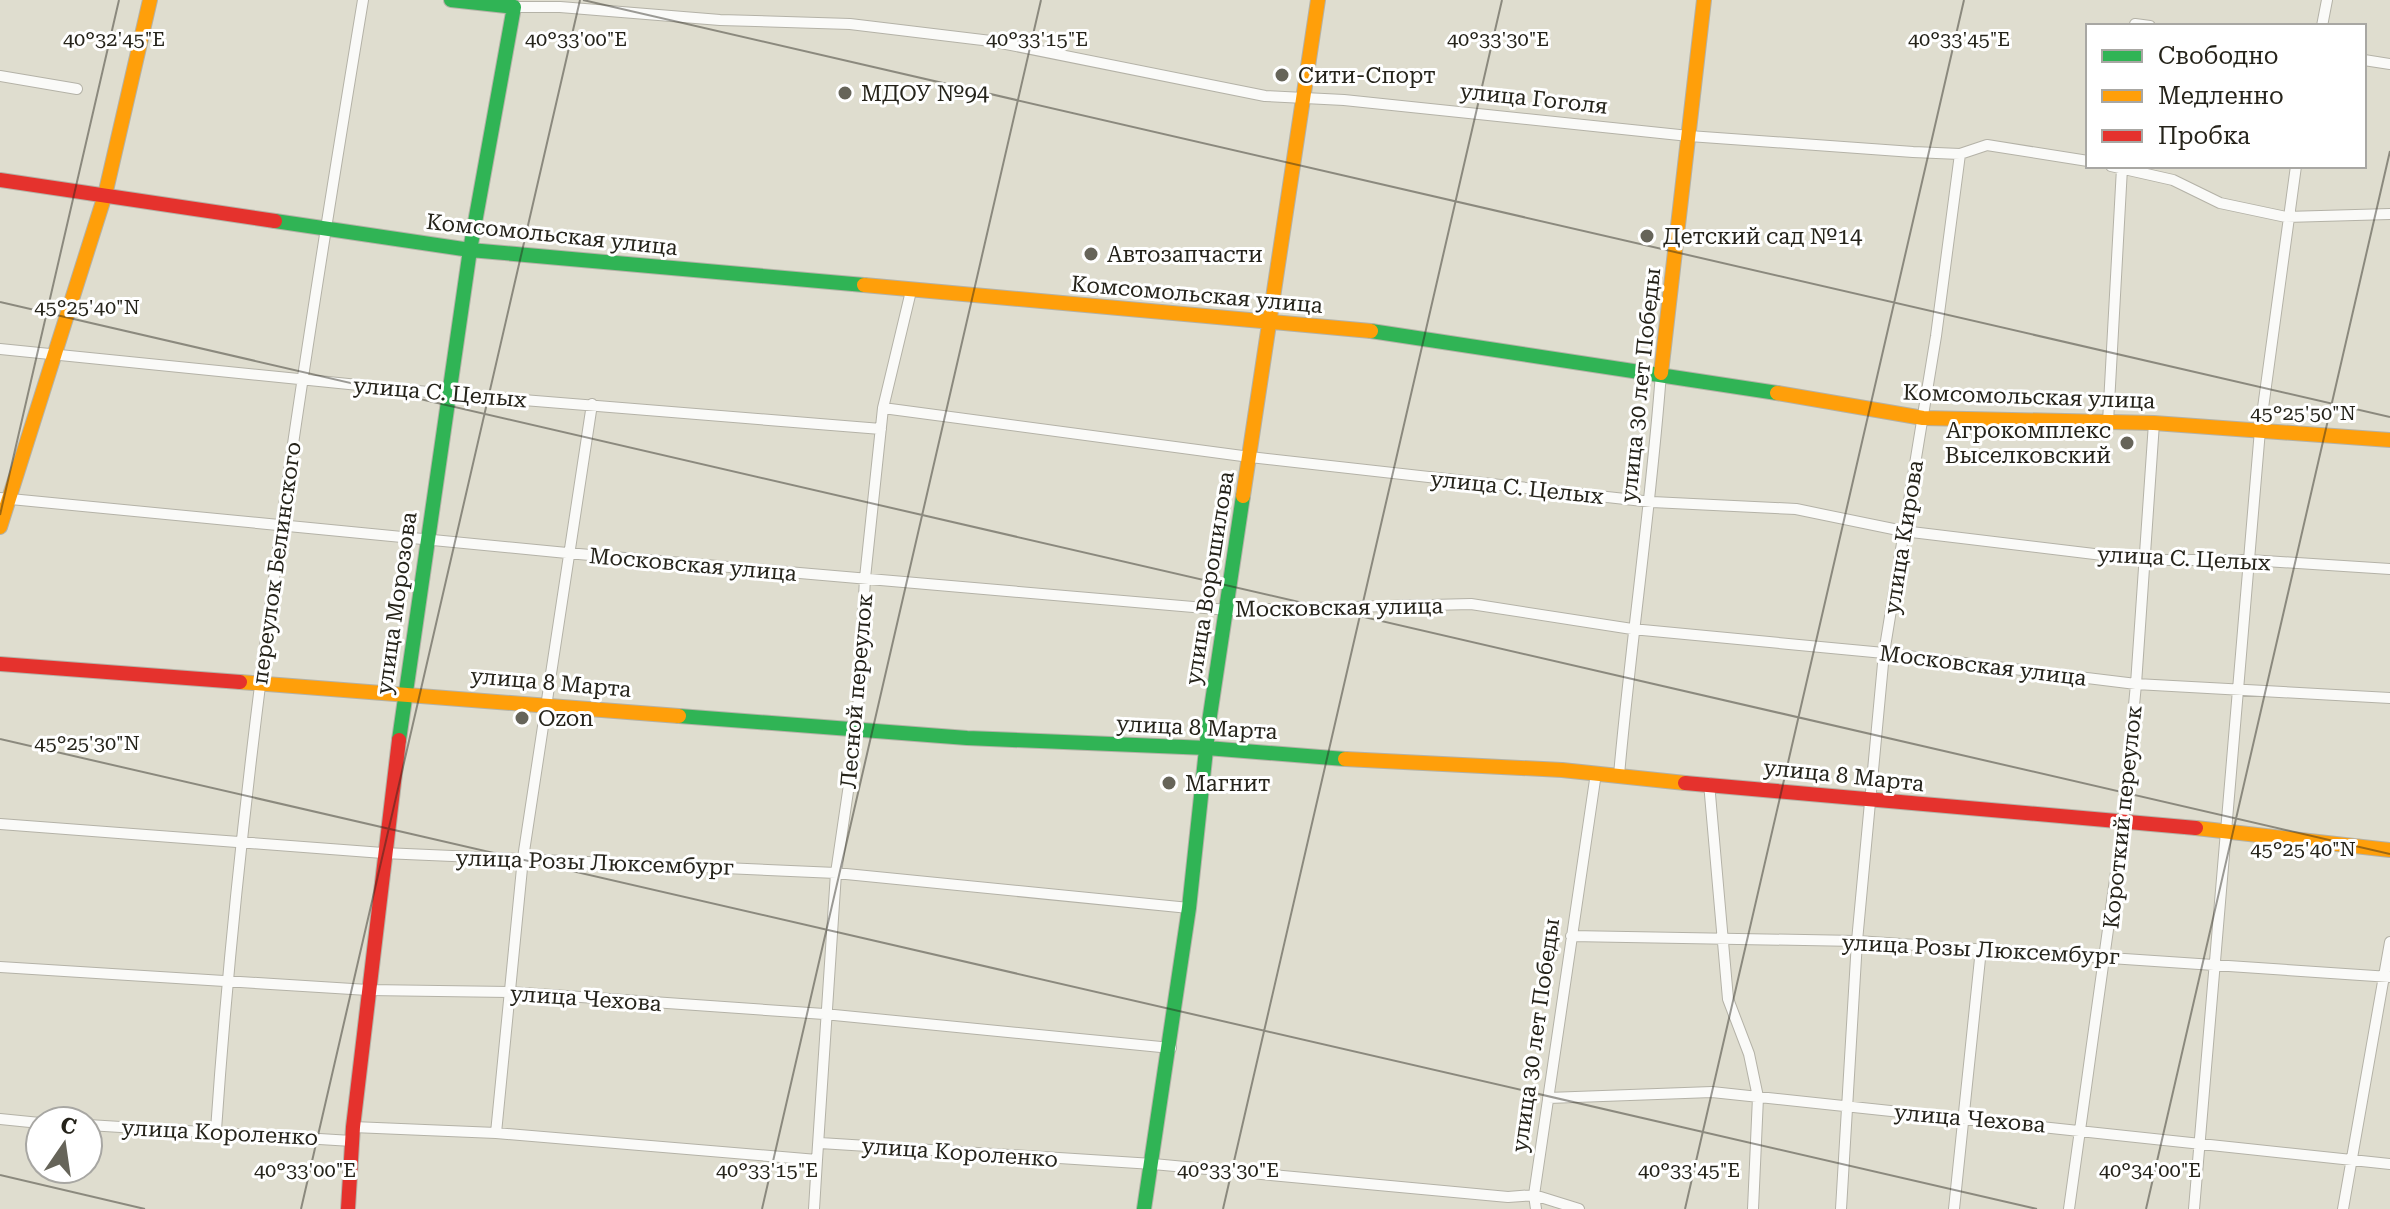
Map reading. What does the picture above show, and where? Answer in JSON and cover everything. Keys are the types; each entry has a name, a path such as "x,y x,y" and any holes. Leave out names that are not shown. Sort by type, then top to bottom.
{"main road":[{"path":"0,527 4,499 56,355 105,195 150,0"},
{"name":"улица Гоголя","path":"451,0 514,7"},
{"name":"улица Ворошилова","path":"1144,1209 1171,1048 1207,748 1318,0"},
{"name":"улица 30 лет Победы","path":"1661,373 1704,0"},
{"name":"улица Морозова","path":"348,1209 352,1134 383,853 470,250 514,7"},
{"name":"Комсомольская улица","path":"0,180 470,250 1394,334 1661,373 1923,418 2154,423 2390,440"},
{"name":"улица 8 Марта","path":"0,664 547,703 857,730 1596,773 1872,802 2228,831 2390,850"}],"street":[{"name":"переулок Белинского","path":"216,1130 226,982 260,681 301,380 363,0"},
{"path":"2322,24 2327,0"},
{"name":"улица Гоголя","path":"514,7 548,3 720,20 850,24 991,41 1265,96 1689,136 1960,154 1987,145 2086,161"},
{"path":"2366,60 2390,64"},
{"path":"0,76 77,89"},
{"name":"улица Кирова","path":"1841,1209 1857,941 1884,653 1923,418 1960,154"},
{"path":"2108,422 2116,168"},
{"path":"2120,168 2173,180 2220,203 2286,217 2390,214"},
{"path":"2194,1209 2260,430 2286,217 2296,168"},
{"name":"Лесной переулок","path":"820,1143 824,1014 836,873 857,730 865,578 883,408 911,291"},
{"name":"улица С. Целых","path":"0,349 448,394 881,429"},
{"name":"улица 30 лет Победы","path":"1619,775 1632,629 1652,502 1661,373"},
{"path":"496,1133 523,858 592,404"},
{"name":"улица С. Целых","path":"883,408 1250,457 1652,502 1796,509 1903,531 2144,560 2249,560 2390,569"},
{"name":"Короткий переулок","path":"2069,1209 2123,822 2154,423"},
{"name":"Московская улица","path":"4,499 281,523 567,553 1228,610 1471,604 1632,629 1884,653 2136,684 2390,698"},
{"name":"улица 30 лет Победы","path":"1536,1209 1534,1195 1596,773"},
{"path":"1709,783 1720,937 1728,999 1749,1054 1758,1097 1753,1209"},
{"name":"улица Розы Люксембург","path":"0,824 383,853 836,873 1189,908"},
{"name":"улица Розы Люксембург","path":"1571,936 1857,941 2217,963 2387,977"},
{"path":"2343,1209 2387,977 2390,942"},
{"path":"1954,1209 1981,949"},
{"name":"улица Чехова","path":"0,967 368,990 509,992 824,1014 1171,1048"},
{"name":"улица Чехова","path":"1548,1098 1712,1092 2079,1128 2201,1145 2390,1164"},
{"path":"0,1119 24,1121"},
{"name":"улица Короленко","path":"104,1126 352,1134 496,1133 817,1160"},
{"path":"814,1209 820,1143"},
{"name":"улица Короленко","path":"820,1143 1153,1164 1466,1194 1534,1195 1579,1209"}],"traffic: fast":[{"path":"399,740 470,250 514,7 451,0"},
{"path":"275,221 470,250 864,285"},
{"path":"1371,331 1777,393"},
{"path":"1144,1209 1189,908 1209,722 1243,496"},
{"path":"679,716 967,738 1207,748 1345,759"}],"traffic: slow":[{"path":"0,527 105,195 150,0"},
{"path":"1243,496 1318,0"},
{"path":"1661,373 1704,0"},
{"path":"864,285 1371,331"},
{"path":"1777,393 1923,418 2154,423 2390,440"},
{"path":"240,682 679,716"},
{"path":"1345,759 1562,770 1685,783"},
{"path":"2196,828 2390,850"}],"traffic: jam":[{"path":"0,180 275,221"},
{"path":"0,664 240,682"},
{"path":"348,1209 353,1127 399,740"},
{"path":"1685,783 2196,828"}],"place":[{"name":"Сити-Спорт","path":"1282,75"},
{"name":"МДОУ №94","path":"845,93"},
{"name":"Детский сад №14","path":"1647,236"},
{"name":"Автозапчасти","path":"1091,254"},
{"name":"Агрокомплекс Выселковский","path":"2127,443"},
{"name":"Ozon","path":"522,718"},
{"name":"Магнит","path":"1169,783"}]}
